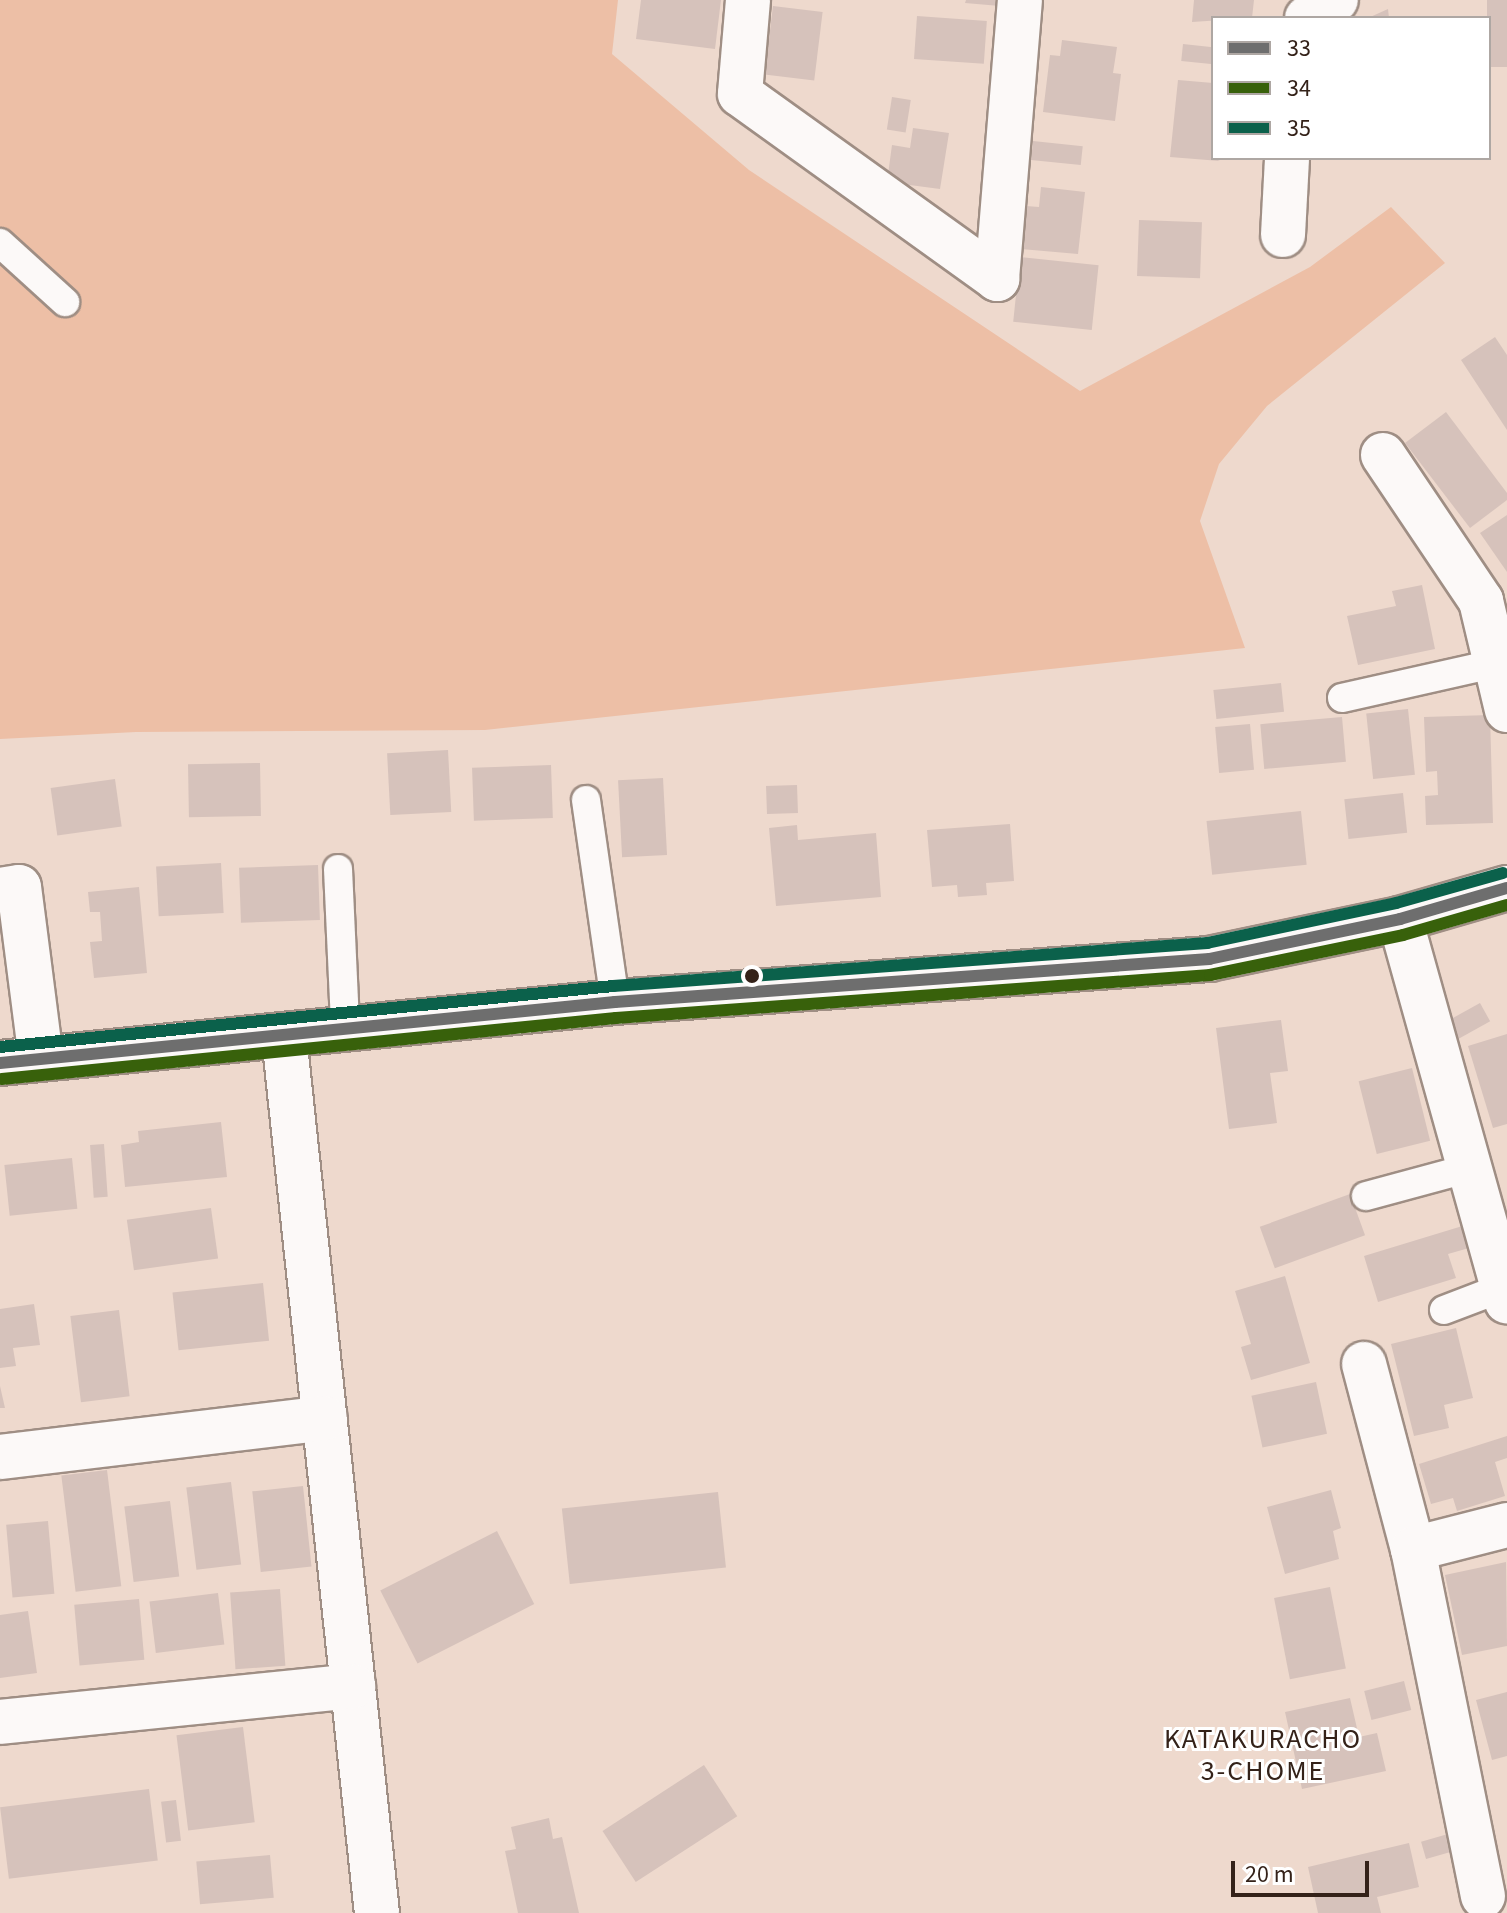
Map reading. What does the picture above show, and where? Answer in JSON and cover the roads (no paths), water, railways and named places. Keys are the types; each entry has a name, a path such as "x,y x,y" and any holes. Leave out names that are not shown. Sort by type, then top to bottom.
{"street":[{"path":"748,0 740,94 997,279 1020,0"},
{"path":"1310,16 1336,0"},
{"path":"1283,235 1287,160"},
{"path":"1383,455 1481,601 1507,710"},
{"path":"0,890 19,887 20,1061 284,1036 345,1026 615,1002 1209,959 1400,919 1507,888"},
{"path":"1400,919 1506,1292"},
{"path":"284,1036 377,1913"},
{"path":"1364,1364 1413,1549 1483,1896"},
{"path":"0,1457 325,1418"},
{"path":"1413,1549 1507,1525"},
{"path":"0,1722 353,1686"}],"lane":[{"path":"0,243 65,302"},
{"path":"1342,698 1497,663"},
{"path":"586,800 615,1002"},
{"path":"338,869 345,1026"},
{"path":"1366,1196 1470,1168"},
{"path":"1444,1310 1506,1292"}],"district":[{"name":"KATAKURACHO 3-CHOME","path":"1263,1755"}]}
